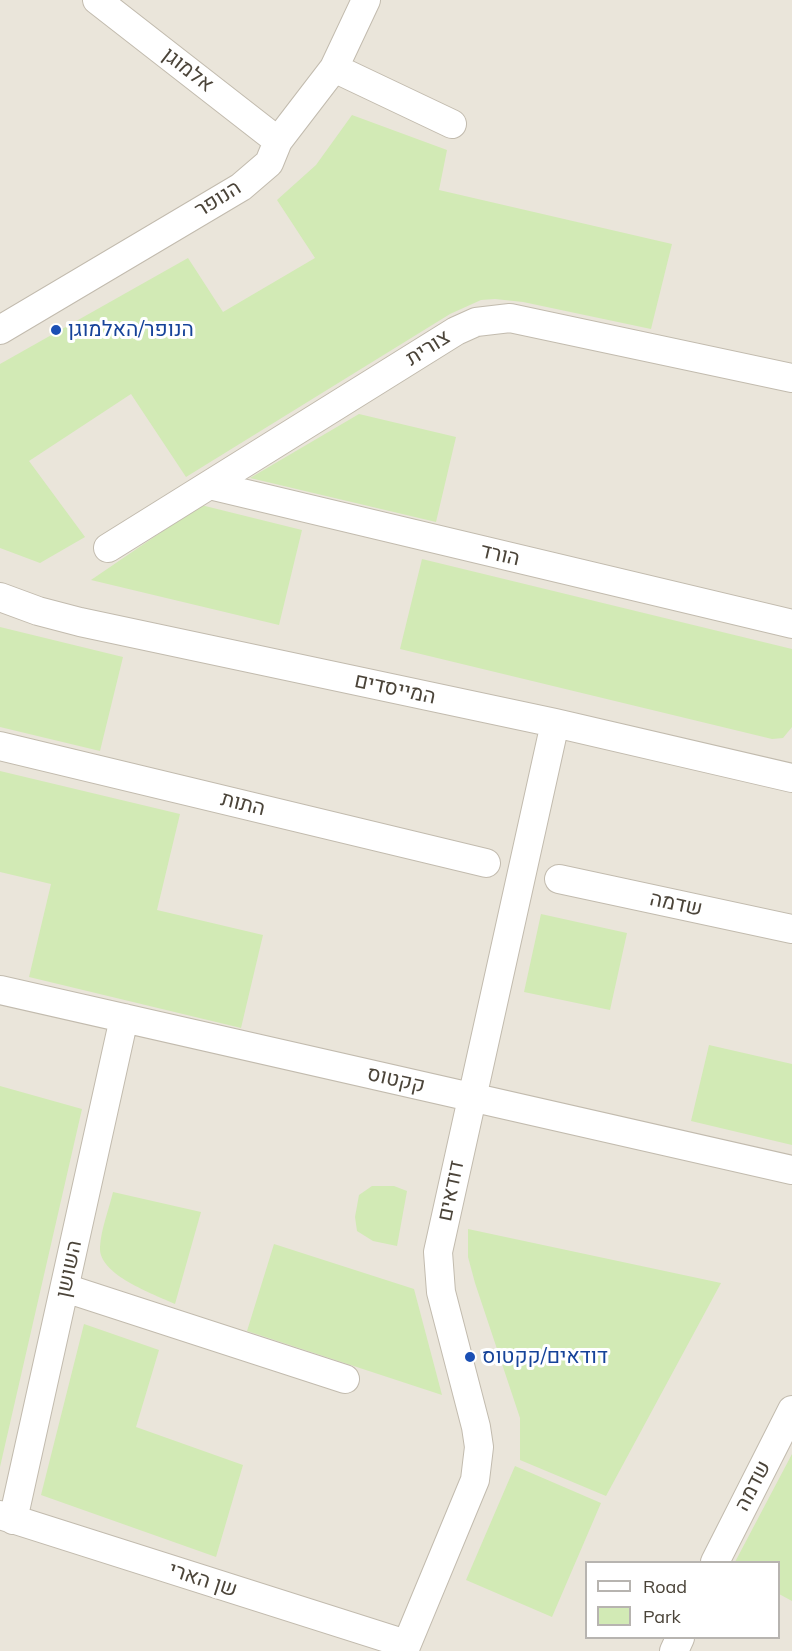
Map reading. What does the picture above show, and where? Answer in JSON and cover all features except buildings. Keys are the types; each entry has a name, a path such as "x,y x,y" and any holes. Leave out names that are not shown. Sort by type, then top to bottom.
{"street":[{"name":"אלמוגן","path":"97,0 278,141"},
{"name":"הנופר","path":"0,330 240,187 269,163 278,141 334,68 366,0"},
{"path":"334,68 452,124"},
{"name":"צורית","path":"108,548 456,331 495,318 510,318 792,378"},
{"name":"הורד","path":"209,485 792,624"},
{"name":"המייסדים","path":"0,597 38,611 80,622 555,723 792,778"},
{"name":"דודאים","path":"405,1648 465,1506 478,1463 476,1427 441,1292 438,1269 444,1220 555,723"},
{"name":"התות","path":"0,746 486,863"},
{"name":"שדמה","path":"559,879 792,929"},
{"name":"קקטוס","path":"0,990 792,1170"},
{"name":"השושן","path":"7,1517 65,1288 124,1018"},
{"path":"65,1288 345,1379"},
{"name":"שדמה","path":"716,1561 792,1410"},
{"name":"שן הארי","path":"7,1517 405,1648"}],"shaded area":[{"path":"0,0 792,0 792,1651 0,1651"}],"green space":[{"path":"352,115 447,150 439,190 672,244 651,329 523,302 481,300 450,314 186,477 131,394 29,461 85,537 40,563 0,548 0,364 188,258 223,312 315,258 277,200 316,165"},
{"path":"359,414 456,437 436,522 250,478"},
{"path":"201,505 302,530 279,625 91,580"},
{"path":"422,559 792,649 792,727 783,738 772,739 400,649"},
{"path":"0,627 123,657 100,751 0,727"},
{"path":"0,771 180,814 157,910 263,935 241,1028 29,977 51,884 0,872"},
{"path":"541,914 627,933 610,1010 524,992"},
{"path":"709,1045 792,1064 792,1145 691,1121"},
{"path":"0,1086 82,1109 0,1467"},
{"path":"372,1186 394,1186 407,1191 397,1246 373,1241 357,1231 355,1217 359,1195"},
{"path":"113,1192 201,1212 175,1304 117,1275 102,1257 100,1247 103,1226"},
{"path":"468,1229 721,1283 606,1496 520,1460 520,1418 475,1283 468,1257"},
{"path":"274,1244 414,1289 442,1395 247,1331"},
{"path":"84,1324 159,1350 136,1427 243,1465 216,1557 41,1495"},
{"path":"792,1454 792,1601 780,1595 780,1561 736,1561"},
{"path":"515,1466 601,1503 552,1617 466,1580"}],"place":[{"name":"הנופר/האלמוגן","path":"56,330"},
{"name":"דודאים/קקטוס","path":"470,1357"}]}
